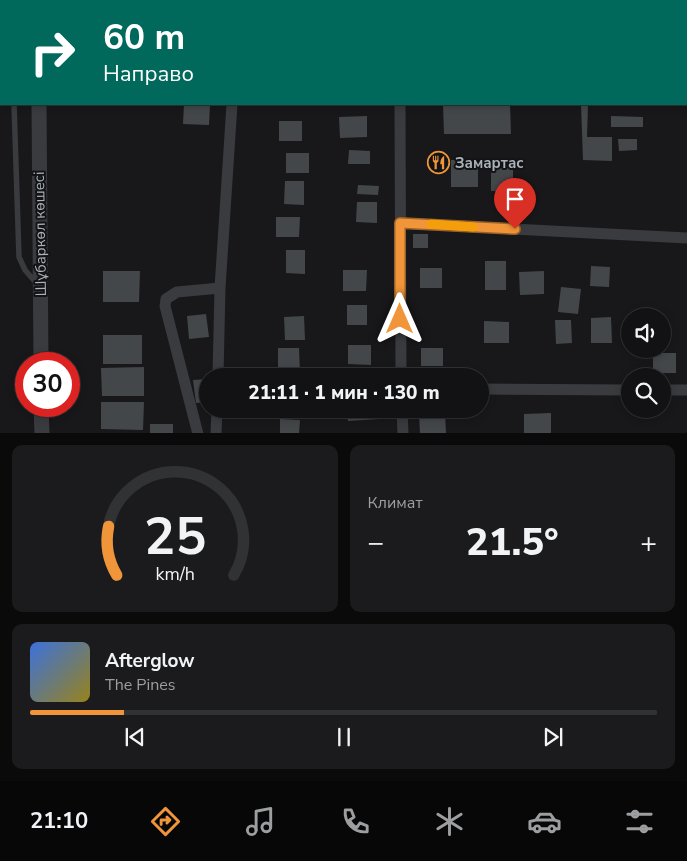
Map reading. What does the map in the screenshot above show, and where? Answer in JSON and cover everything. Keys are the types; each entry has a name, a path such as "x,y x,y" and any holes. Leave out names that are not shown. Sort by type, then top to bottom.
{"street":[{"name":"Шұбаркөл көшесі","path":"39,105 41,352"},
{"path":"218,368 220,288 232,105"},
{"path":"400,105 401,368"},
{"path":"400,223 687,238"},
{"path":"198,433 166,306 166,299 177,292 220,288"},
{"path":"489,389 621,390"},
{"path":"671,390 687,390"},
{"path":"41,417 42,433"},
{"path":"216,433 217,418"},
{"path":"402,418 403,433"}],"lane":[{"path":"14,105 19,257 25,270 40,288"}],"building":[{"path":"184,105 210,105 209,125 183,124"},
{"path":"443,105 510,105 511,134 444,134"},
{"path":"581,105 588,105 587,137 612,137 612,161 583,160"},
{"path":"367,116 367,137 340,138 339,117"},
{"path":"611,116 643,117 643,127 611,127"},
{"path":"279,121 302,121 302,141 279,141"},
{"path":"618,139 637,139 637,150 619,151"},
{"path":"349,150 370,151 370,164 348,164"},
{"path":"286,153 309,153 309,173 286,173"},
{"path":"451,160 478,160 478,187 451,187"},
{"path":"491,168 513,168 513,191 491,191"},
{"path":"285,181 304,181 304,205 284,204"},
{"path":"358,185 379,186 378,195 357,194"},
{"path":"357,202 377,202 377,223 356,222"},
{"path":"276,217 300,217 299,237 276,237"},
{"path":"413,234 428,234 428,248 413,248"},
{"path":"286,250 305,250 305,274 286,273"},
{"path":"485,261 506,261 506,290 485,290"},
{"path":"591,266 610,267 609,287 590,286"},
{"path":"420,268 442,268 442,288 420,288"},
{"path":"343,270 367,270 366,291 343,291"},
{"path":"103,271 140,271 139,302 103,302"},
{"path":"544,271 544,294 520,295 519,272"},
{"path":"561,287 581,289 578,314 558,312"},
{"path":"347,305 367,305 367,325 347,325"},
{"path":"206,314 209,337 189,339 187,316"},
{"path":"304,316 305,340 285,340 284,317"},
{"path":"611,317 612,343 591,343 591,318"},
{"path":"555,320 571,320 572,343 556,344"},
{"path":"484,321 509,322 509,343 484,343"},
{"path":"103,335 142,335 142,364 103,364"},
{"path":"348,345 371,345 371,365 348,364"},
{"path":"278,348 299,348 300,368 278,368"},
{"path":"421,348 443,348 443,366 421,366"},
{"path":"671,353 676,353 676,373 671,373 671,368 653,368 653,358 671,358"},
{"path":"144,367 144,396 102,396 101,368"},
{"path":"193,380 199,380 199,403 196,403"},
{"path":"101,402 144,402 143,430 101,429"},
{"path":"551,413 551,433 524,433 524,414"},
{"path":"348,418 379,419 348,421"},
{"path":"419,418 445,418 446,433 420,433"},
{"path":"280,419 300,420 299,433 280,433"},
{"path":"150,424 173,424 173,433 150,433"}],"slow traffic":[{"path":"431,224 473,227"}],"place":[{"name":"Замартас","path":"439,163"}],"route":[{"path":"400,319 400,223 515,229"}]}
